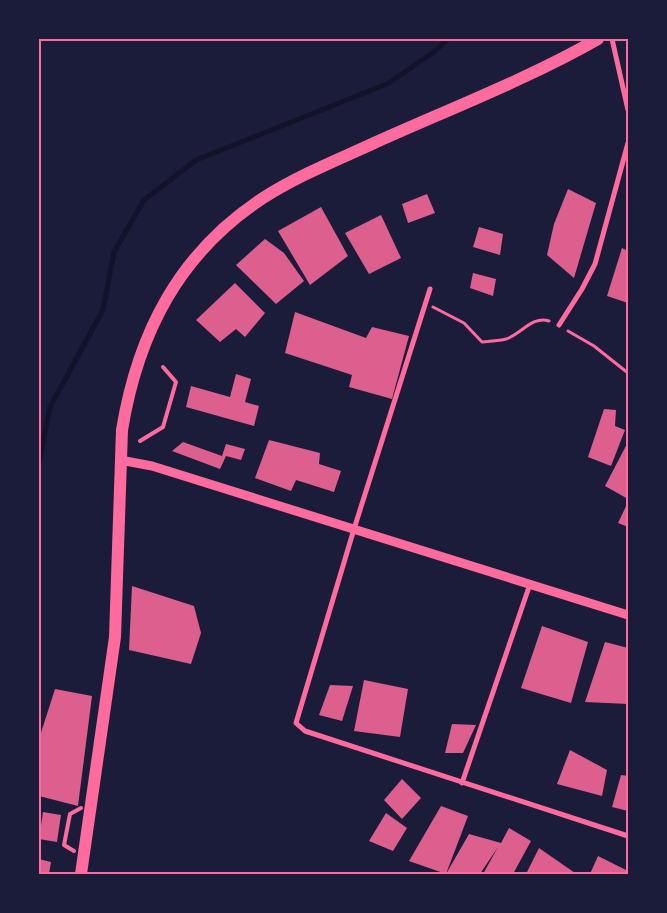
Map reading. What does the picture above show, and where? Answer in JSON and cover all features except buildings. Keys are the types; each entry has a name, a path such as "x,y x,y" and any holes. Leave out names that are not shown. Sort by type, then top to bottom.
{"main road":[{"path":"80,874 116,637 120,460 127,398 138,359 150,329 182,274 222,231 264,198 304,175 551,64 598,39"}],"street":[{"path":"612,39 628,110"},
{"path":"559,325 582,289 595,264 628,143"},
{"path":"430,289 354,529 296,723 305,731 628,836"},
{"path":"120,460 152,466 628,615"},
{"path":"462,782 530,584"}],"lane":[{"path":"140,441 163,427 176,382 163,367"},
{"path":"74,851 64,846 70,814 81,808"}],"path":[{"path":"426,304 464,322 482,342 508,338 530,324 544,319 559,325 594,346 628,373"}],"waterway":[{"path":"39,462 50,407 103,310 114,252 144,200 196,160 387,84 434,52 448,39"}]}
